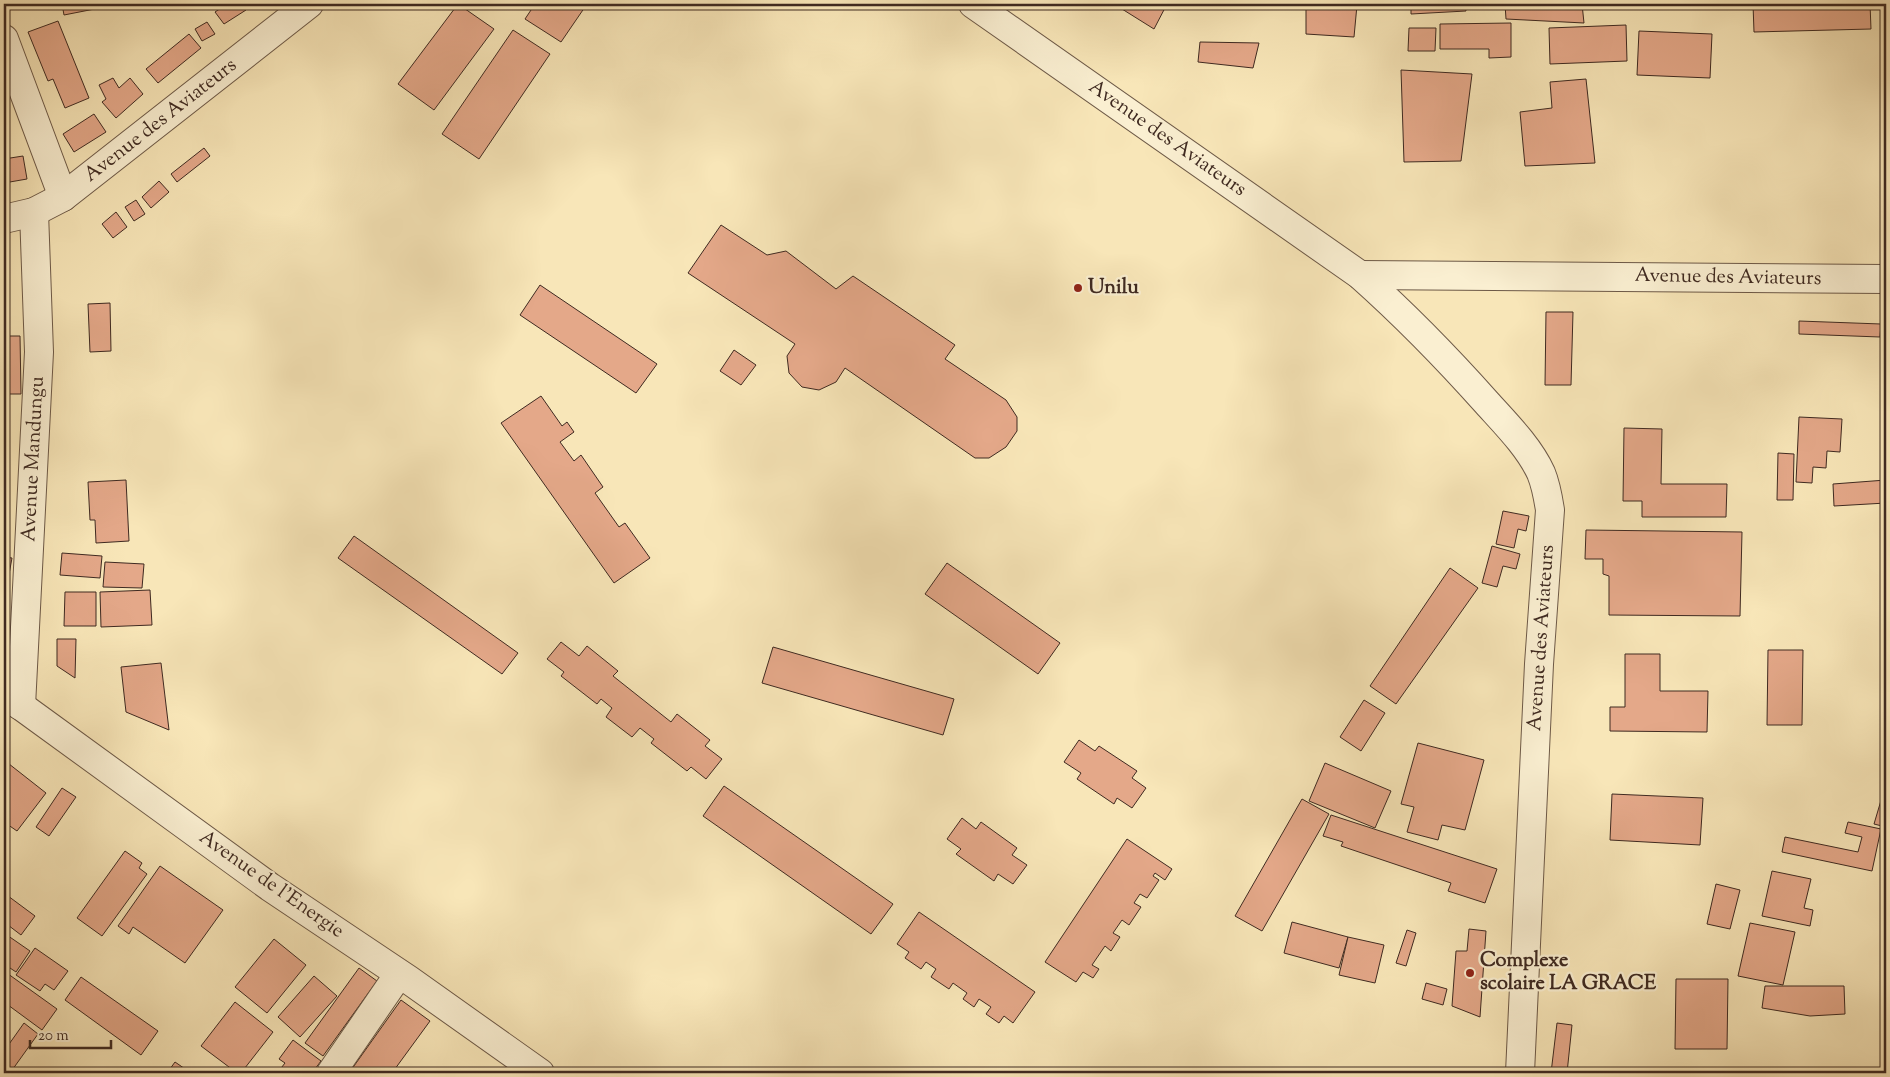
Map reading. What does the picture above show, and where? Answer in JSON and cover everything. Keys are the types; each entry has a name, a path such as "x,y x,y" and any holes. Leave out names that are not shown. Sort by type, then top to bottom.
{"street":[{"name":"Avenue des Aviateurs","path":"4,219 34,212 63,197 308,4"},
{"name":"Avenue des Aviateurs","path":"973,4 1360,275 1427,337 1495,412 1528,453 1540,472 1547,490 1550,510 1539,664 1520,1073"},
{"path":"4,38 63,197"},
{"name":"Avenue Mandungu","path":"12,701 39,352 34,212"},
{"name":"Avenue des Aviateurs","path":"1360,275 1886,279"},
{"name":"Avenue de l'Energie","path":"12,701 270,887 399,974 540,1073"},
{"path":"331,1073 399,974"}],"building":[{"path":"62,4 120,4 64,15"},
{"path":"227,4 242,4 246,10 224,24 215,12"},
{"path":"458,4 494,29 434,110 398,84"},
{"path":"535,4 587,4 561,42 525,19"},
{"path":"1125,4 1167,4 1154,29 1122,9"},
{"path":"1306,4 1357,5 1354,37 1306,34"},
{"path":"1411,4 1465,4 1466,11 1411,14"},
{"path":"1505,4 1582,4 1584,23 1506,19"},
{"path":"1753,4 1870,4 1871,29 1754,32"},
{"path":"58,21 89,98 65,108 53,79 48,81 28,32"},
{"path":"207,22 215,34 202,41 195,29"},
{"path":"1511,23 1511,57 1489,58 1489,49 1440,49 1440,24"},
{"path":"1626,25 1627,61 1550,64 1549,28"},
{"path":"1409,28 1436,28 1435,51 1408,51"},
{"path":"513,30 550,54 479,159 442,134"},
{"path":"1639,31 1712,34 1710,78 1637,75"},
{"path":"189,34 201,48 158,83 146,69"},
{"path":"1200,42 1259,43 1253,68 1198,62"},
{"path":"1401,70 1472,74 1461,161 1404,162"},
{"path":"113,78 119,88 130,78 143,94 116,118 102,102 106,99 99,85"},
{"path":"1586,79 1595,163 1525,166 1520,112 1552,108 1550,82"},
{"path":"4,104 7,117 4,118"},
{"path":"94,114 106,132 74,152 63,134"},
{"path":"204,148 210,156 177,182 171,174"},
{"path":"23,156 27,179 4,183 4,159"},
{"path":"159,181 169,192 151,208 142,197"},
{"path":"136,200 145,214 134,221 125,207"},
{"path":"116,212 127,227 113,238 102,224"},
{"path":"721,225 767,255 786,251 836,289 853,276 955,345 945,359 1006,400 1017,417 1017,431 1006,447 989,458 975,458 845,368 836,382 819,390 802,387 789,373 787,356 795,344 688,273"},
{"path":"540,285 657,364 636,393 520,315"},
{"path":"110,303 111,351 90,352 88,304"},
{"path":"1546,312 1573,312 1571,385 1545,385"},
{"path":"1799,321 1881,324 1880,337 1799,334"},
{"path":"4,336 20,336 21,394 8,394 7,369 4,369"},
{"path":"734,350 756,365 741,385 720,371"},
{"path":"541,396 562,426 567,422 574,432 560,442 574,461 581,455 603,487 595,493 619,527 625,523 650,558 614,583 501,423"},
{"path":"1799,417 1842,419 1840,452 1827,451 1826,468 1813,467 1812,483 1796,482"},
{"path":"1624,428 1662,429 1661,484 1727,484 1726,517 1642,517 1642,501 1623,501"},
{"path":"1778,453 1794,454 1793,500 1777,500"},
{"path":"126,480 129,541 96,543 95,520 90,520 88,482"},
{"path":"1886,480 1886,503 1834,506 1833,484"},
{"path":"1503,511 1529,516 1526,531 1518,529 1514,548 1496,544"},
{"path":"1586,530 1742,532 1740,616 1609,615 1609,576 1603,574 1603,559 1585,559"},
{"path":"354,536 518,653 502,674 338,558"},
{"path":"1492,546 1520,554 1516,569 1503,566 1497,587 1482,583"},
{"path":"62,553 102,556 100,578 60,575"},
{"path":"4,557 12,558 5,596 4,596"},
{"path":"105,562 144,564 142,588 103,587"},
{"path":"947,563 1060,643 1038,674 925,594"},
{"path":"1450,568 1478,588 1396,704 1370,686"},
{"path":"150,590 152,625 101,627 100,592"},
{"path":"65,592 96,592 96,626 64,626"},
{"path":"57,639 76,639 75,678 57,666"},
{"path":"561,642 579,656 587,646 618,671 613,676 671,722 677,714 710,740 705,746 722,759 706,779 691,767 687,771 651,743 654,739 640,728 632,737 606,717 612,708 601,699 597,704 561,676 564,672 547,659"},
{"path":"773,647 954,699 943,735 762,683"},
{"path":"1768,650 1803,650 1802,725 1767,725"},
{"path":"1625,654 1660,654 1660,691 1708,691 1707,732 1610,731 1610,707 1625,707"},
{"path":"161,663 169,730 126,712 121,667"},
{"path":"1364,700 1385,713 1361,751 1340,737"},
{"path":"1079,740 1095,751 1099,746 1137,771 1132,778 1146,788 1132,808 1117,798 1114,804 1077,779 1081,773 1064,762"},
{"path":"1418,743 1484,760 1465,830 1442,825 1438,840 1407,832 1414,807 1401,804"},
{"path":"4,760 46,793 17,831 4,822"},
{"path":"1325,763 1391,791 1375,828 1309,801"},
{"path":"724,786 893,904 871,934 703,816"},
{"path":"62,788 76,797 49,836 36,827"},
{"path":"1612,794 1703,798 1700,845 1610,840"},
{"path":"1882,797 1886,798 1886,827 1874,824"},
{"path":"1302,799 1329,814 1262,931 1235,916"},
{"path":"1331,815 1497,869 1485,903 1448,891 1451,883 1341,846 1343,842 1323,836"},
{"path":"962,818 976,829 981,822 1017,848 1012,855 1027,865 1013,884 998,874 994,881 956,854 961,849 947,839"},
{"path":"1848,822 1881,829 1872,871 1782,852 1785,837 1858,852 1862,837 1845,833"},
{"path":"1886,838 1886,853 1881,852"},
{"path":"1127,839 1172,869 1165,880 1155,873 1153,876 1159,880 1147,898 1140,894 1134,903 1141,907 1129,925 1122,920 1113,933 1120,937 1111,951 1105,946 1092,965 1099,969 1093,978 1083,972 1076,982 1045,962"},
{"path":"125,851 142,863 139,868 147,874 102,936 77,918"},
{"path":"160,866 223,910 185,963 133,927 129,934 118,926"},
{"path":"1772,871 1811,879 1804,908 1813,910 1810,926 1762,916"},
{"path":"1716,884 1740,890 1730,929 1707,924"},
{"path":"4,893 35,916 21,935 4,922"},
{"path":"919,912 1035,992 1013,1023 1004,1016 999,1023 986,1014 991,1007 979,999 974,1007 963,999 967,993 953,983 949,989 931,977 936,969 926,962 921,969 905,958 909,952 897,944"},
{"path":"1292,922 1348,937 1339,968 1284,953"},
{"path":"1750,923 1795,932 1783,985 1738,976"},
{"path":"1469,929 1486,931 1480,1017 1452,1006 1456,951 1467,951"},
{"path":"1407,930 1416,933 1406,966 1396,963"},
{"path":"4,933 30,951 16,972 4,964"},
{"path":"1348,937 1384,945 1375,983 1339,975"},
{"path":"274,939 306,965 267,1013 235,987"},
{"path":"35,948 68,971 54,990 45,984 40,991 16,975"},
{"path":"359,968 377,981 323,1056 305,1043"},
{"path":"4,971 57,1009 42,1030 8,1005 4,1012"},
{"path":"314,976 337,996 300,1037 278,1017"},
{"path":"81,977 158,1031 141,1055 65,1000"},
{"path":"1676,979 1728,979 1727,1049 1675,1049"},
{"path":"1426,983 1447,989 1443,1005 1422,999"},
{"path":"1765,986 1844,986 1845,1014 1810,1016 1762,1008"},
{"path":"401,1000 430,1021 392,1073 349,1073"},
{"path":"235,1002 273,1032 241,1073 237,1073 201,1046"},
{"path":"24,1023 38,1034 10,1073 4,1073 4,1044 7,1047"},
{"path":"1557,1023 1572,1025 1567,1073 1551,1073"},
{"path":"293,1040 321,1061 312,1073 278,1072 285,1063 279,1059"},
{"path":"175,1062 191,1073 167,1073"}],"place":[{"name":"Unilu","path":"1078,288"},
{"name":"Complexe scolaire LA GRACE","path":"1470,973"}]}
